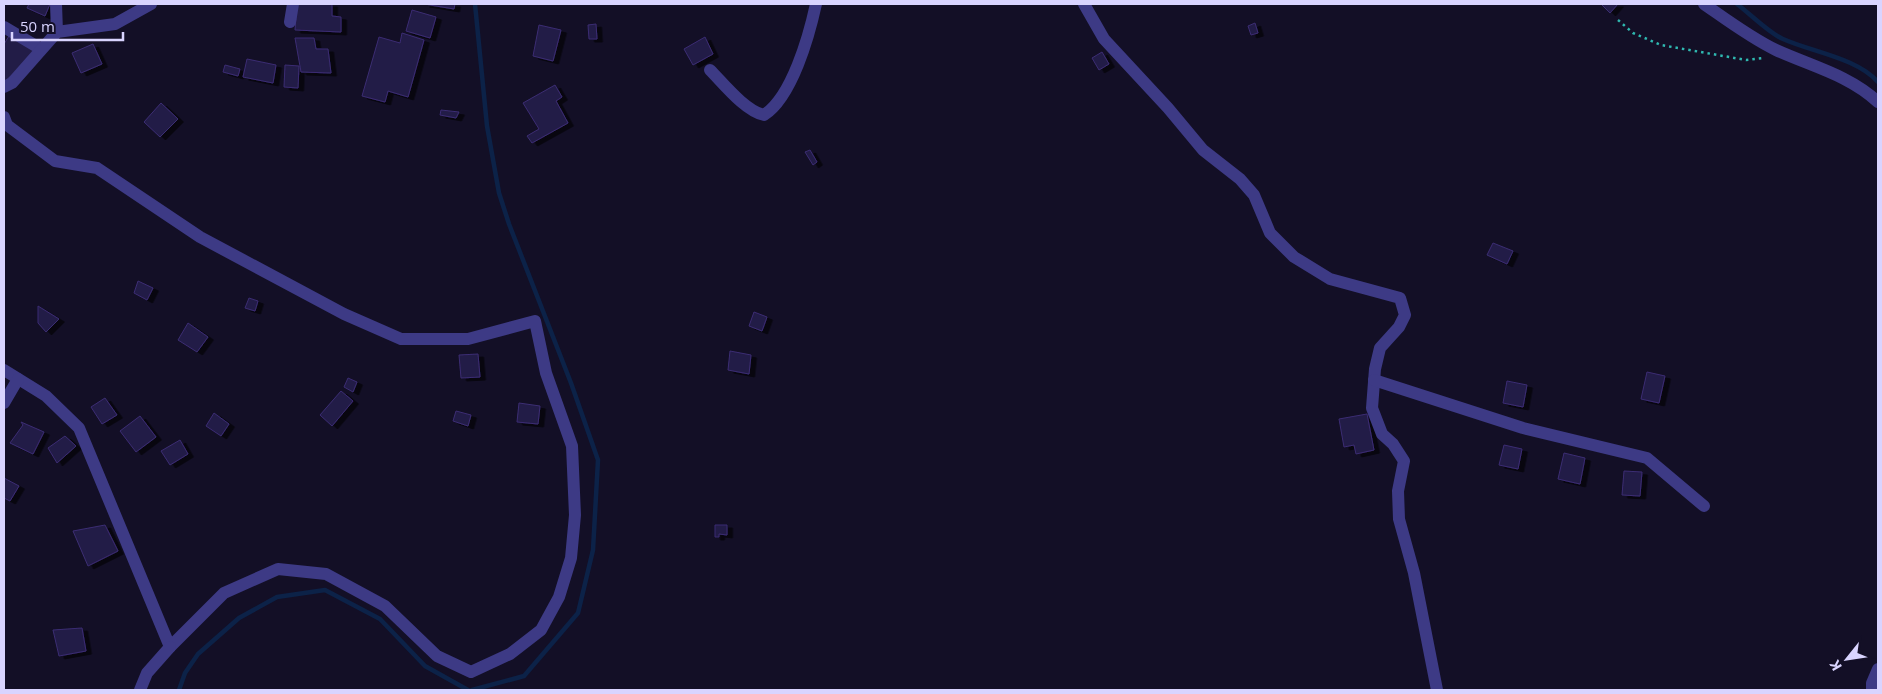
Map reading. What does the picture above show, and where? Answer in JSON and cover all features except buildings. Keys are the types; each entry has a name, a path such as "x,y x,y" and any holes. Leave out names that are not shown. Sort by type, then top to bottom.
{"street":[{"path":"56,4 58,32"},
{"path":"4,87 12,82 58,32 115,24 151,4"},
{"path":"290,22 293,4"},
{"path":"710,70 747,106 759,114 764,115 771,111 790,84 810,30 816,4"},
{"path":"1084,4 1104,39 1168,108 1203,150 1240,179 1254,194 1270,233 1294,257 1330,279 1400,298 1405,315 1399,327 1380,348 1375,369 1372,408 1382,434 1393,444 1404,461 1398,491 1398,519 1414,573 1437,690"},
{"path":"1704,4 1775,49 1849,80 1878,102"},
{"path":"4,28 41,49"},
{"path":"4,117 7,126 55,161 97,168 200,237 344,314 401,339 468,339 534,321 546,373 572,446 575,515 571,558 559,597 541,630 510,654 471,672 437,656 385,606 326,574 278,569 224,593 147,673 140,690"},
{"path":"4,370 46,396 79,428 170,647"},
{"path":"4,403 18,378"},
{"path":"1374,380 1523,428 1647,458 1704,506"},
{"path":"1872,690 1872,683 1878,669"}],"path":[{"path":"1618,20 1633,33 1661,45 1746,60 1763,59 1775,49"}],"waterway":[{"path":"472,690 524,676 578,613 593,550 598,460 499,193 487,126 475,4"},
{"path":"1737,4 1778,36 1795,44 1846,61 1869,74 1878,82"},
{"path":"179,690 185,673 198,654 239,618 277,597 325,590 380,619 425,666 468,690"}]}
